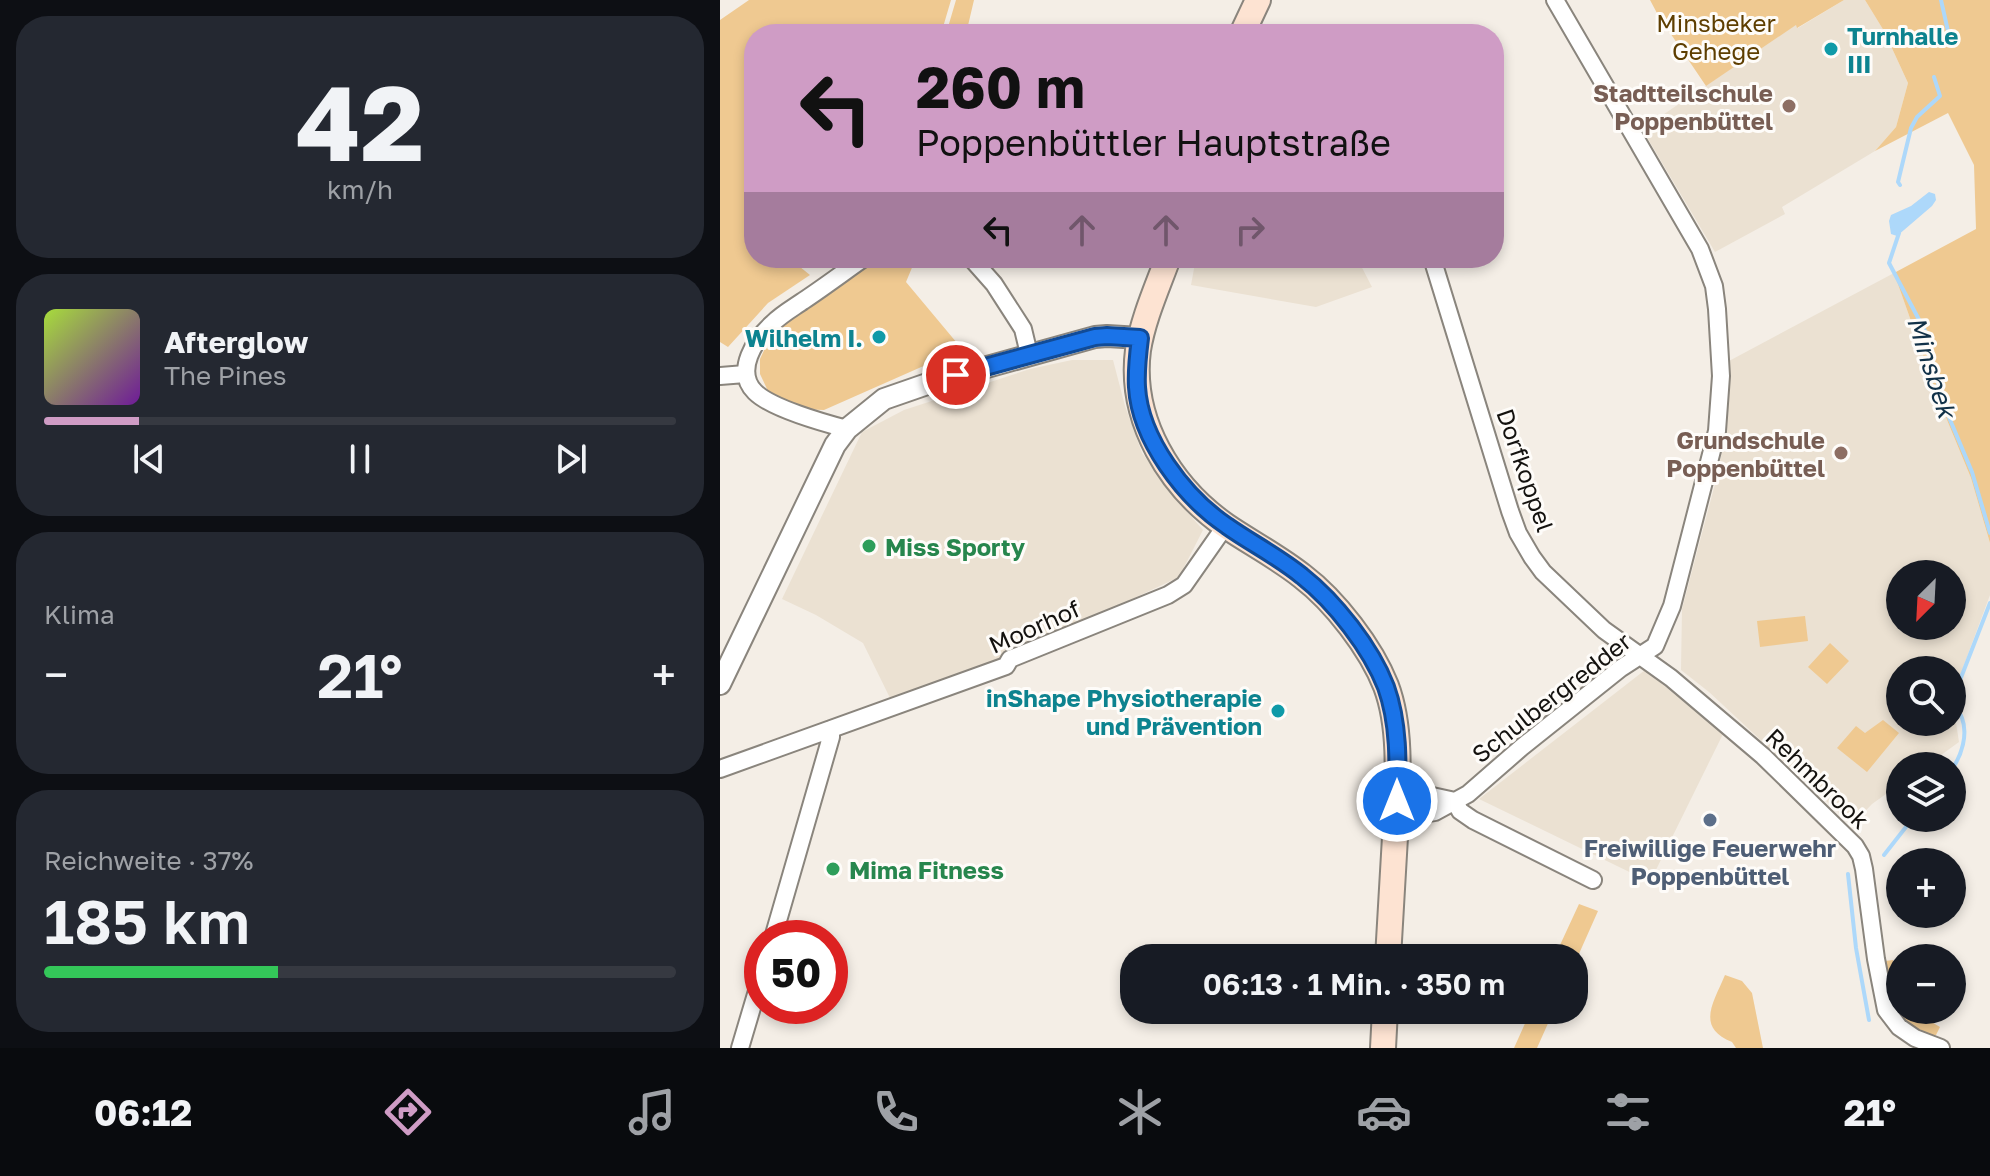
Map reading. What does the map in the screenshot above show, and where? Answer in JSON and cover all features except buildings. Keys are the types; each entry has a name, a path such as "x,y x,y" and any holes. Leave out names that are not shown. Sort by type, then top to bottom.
{"main road":[{"path":"1247,24 1258,0"},
{"path":"1164,268 1140,338 1137,367 1137,386 1149,434 1182,484 1205,509 1303,577 1329,601 1350,626 1385,685 1396,734 1389,944"},
{"path":"1383,1048 1384,1024"}],"street":[{"name":"Schulbergredder","path":"1396,803 1423,814 1435,812 1468,794 1621,668 1655,646 1672,606 1717,431 1721,376 1714,286 1700,249 1559,7"},
{"path":"847,429 768,402 755,392 745,374 754,347 773,322 850,268"},
{"path":"980,268 1023,329 1029,354"},
{"name":"Dorfkoppel","path":"1435,268 1518,533 1543,572 1604,630 1640,655"},
{"path":"720,684 835,445 847,429 884,399 933,382 1095,337 1140,338"},
{"path":"720,376 745,374"},
{"name":"Moorhof","path":"727,766 1006,666 1010,659 1168,595 1184,585 1226,525"},
{"name":"Rehmbrook","path":"1640,655 1763,756 1855,846 1864,869 1886,1010 1899,1027 1915,1038 1941,1048"},
{"path":"778,920 831,729"},
{"path":"1455,801 1460,811 1473,820 1593,880"},
{"path":"740,1048 747,1024"}],"shaded area":[{"name":"Stadtteilschule Poppenbüttel","path":"1844,0 1865,0 1884,31 1908,83 1896,127 1875,151 1782,207 1785,214 1715,252 1642,129 1797,24 1798,28"},
{"path":"1194,268 1362,268 1372,287 1316,307 1191,285"},
{"path":"1894,273 1940,403 1971,478 1990,543 1990,595 1966,659 1966,656 1886,656 1886,736 1958,736 1959,742 1945,752 1886,752 1886,794 1852,825 1709,692 1681,670 1682,609 1727,428 1729,361"},
{"path":"1072,360 1113,360 1142,453 1203,530 1179,577 1026,649 891,700 863,643 782,599 862,432 904,410 1030,369"},
{"path":"1645,670 1723,734 1650,882 1479,799"}],"green space":[{"path":"749,0 951,0 944,24 744,24 744,268 801,268 810,275 768,303 728,347 720,342 720,20"},
{"path":"956,0 974,0 968,24 949,24"},
{"name":"Minsbeker Gehege","path":"1650,0 1844,0 1797,28 1796,25 1706,86"},
{"path":"1865,0 1990,0 1990,543 1971,478 1940,403 1894,273 1976,229 1974,165 1948,113 1875,151 1896,127 1908,83 1884,31"},
{"path":"862,268 912,268 906,282 962,349 824,410 798,409 768,391 760,374 760,359 774,329"},
{"path":"1805,616 1808,641 1760,647 1757,621"},
{"path":"1830,643 1849,661 1827,684 1808,667"},
{"path":"1883,720 1886,722 1886,736 1897,736 1867,772 1837,748 1856,726 1865,733"},
{"path":"1579,904 1598,911 1583,944 1560,944"},
{"path":"1886,961 1886,985 1882,965"},
{"path":"1725,975 1742,981 1752,993 1763,1048 1736,1048 1714,1029 1710,1013"},
{"path":"1525,1024 1548,1024 1537,1048 1514,1048"},
{"path":"1935,1024 1940,1027 1931,1037 1908,1025"}],"water":[{"path":"1929,192 1935,194 1936,200 1932,206 1897,236 1891,234 1891,215 1911,206"}],"waterway":[{"name":"Minsbek","path":"1941,0 1950,40"},
{"name":"Minsbek","path":"1900,185 1898,182 1911,128 1917,117 1940,96 1934,77"},
{"name":"Minsbek","path":"1899,233 1889,263 1925,331 1943,403 1972,472 1990,533"},
{"name":"Minsbek","path":"1961,752 1964,731 1955,693 1990,603"},
{"name":"Minsbek","path":"1884,855 1902,832"},
{"path":"1848,874 1856,948 1869,1020"}],"place":[{"name":"Turnhalle III","path":"1831,49"},
{"name":"Stadtteilschule Poppenbüttel","path":"1789,106"},
{"name":"Wilhelm I.","path":"879,337"},
{"name":"Grundschule Poppenbüttel","path":"1841,453"},
{"name":"Miss Sporty","path":"869,546"},
{"name":"inShape Physiotherapie und Prävention","path":"1278,711"},
{"name":"Freiwillige Feuerwehr Poppenbüttel","path":"1710,820"},
{"name":"Mima Fitness","path":"833,869"}],"route":[{"path":"956,375 1095,337 1140,338 1137,367 1139,401 1145,425 1163,458 1205,509 1303,577 1329,601 1369,655 1385,685 1393,712 1397,801"}]}
